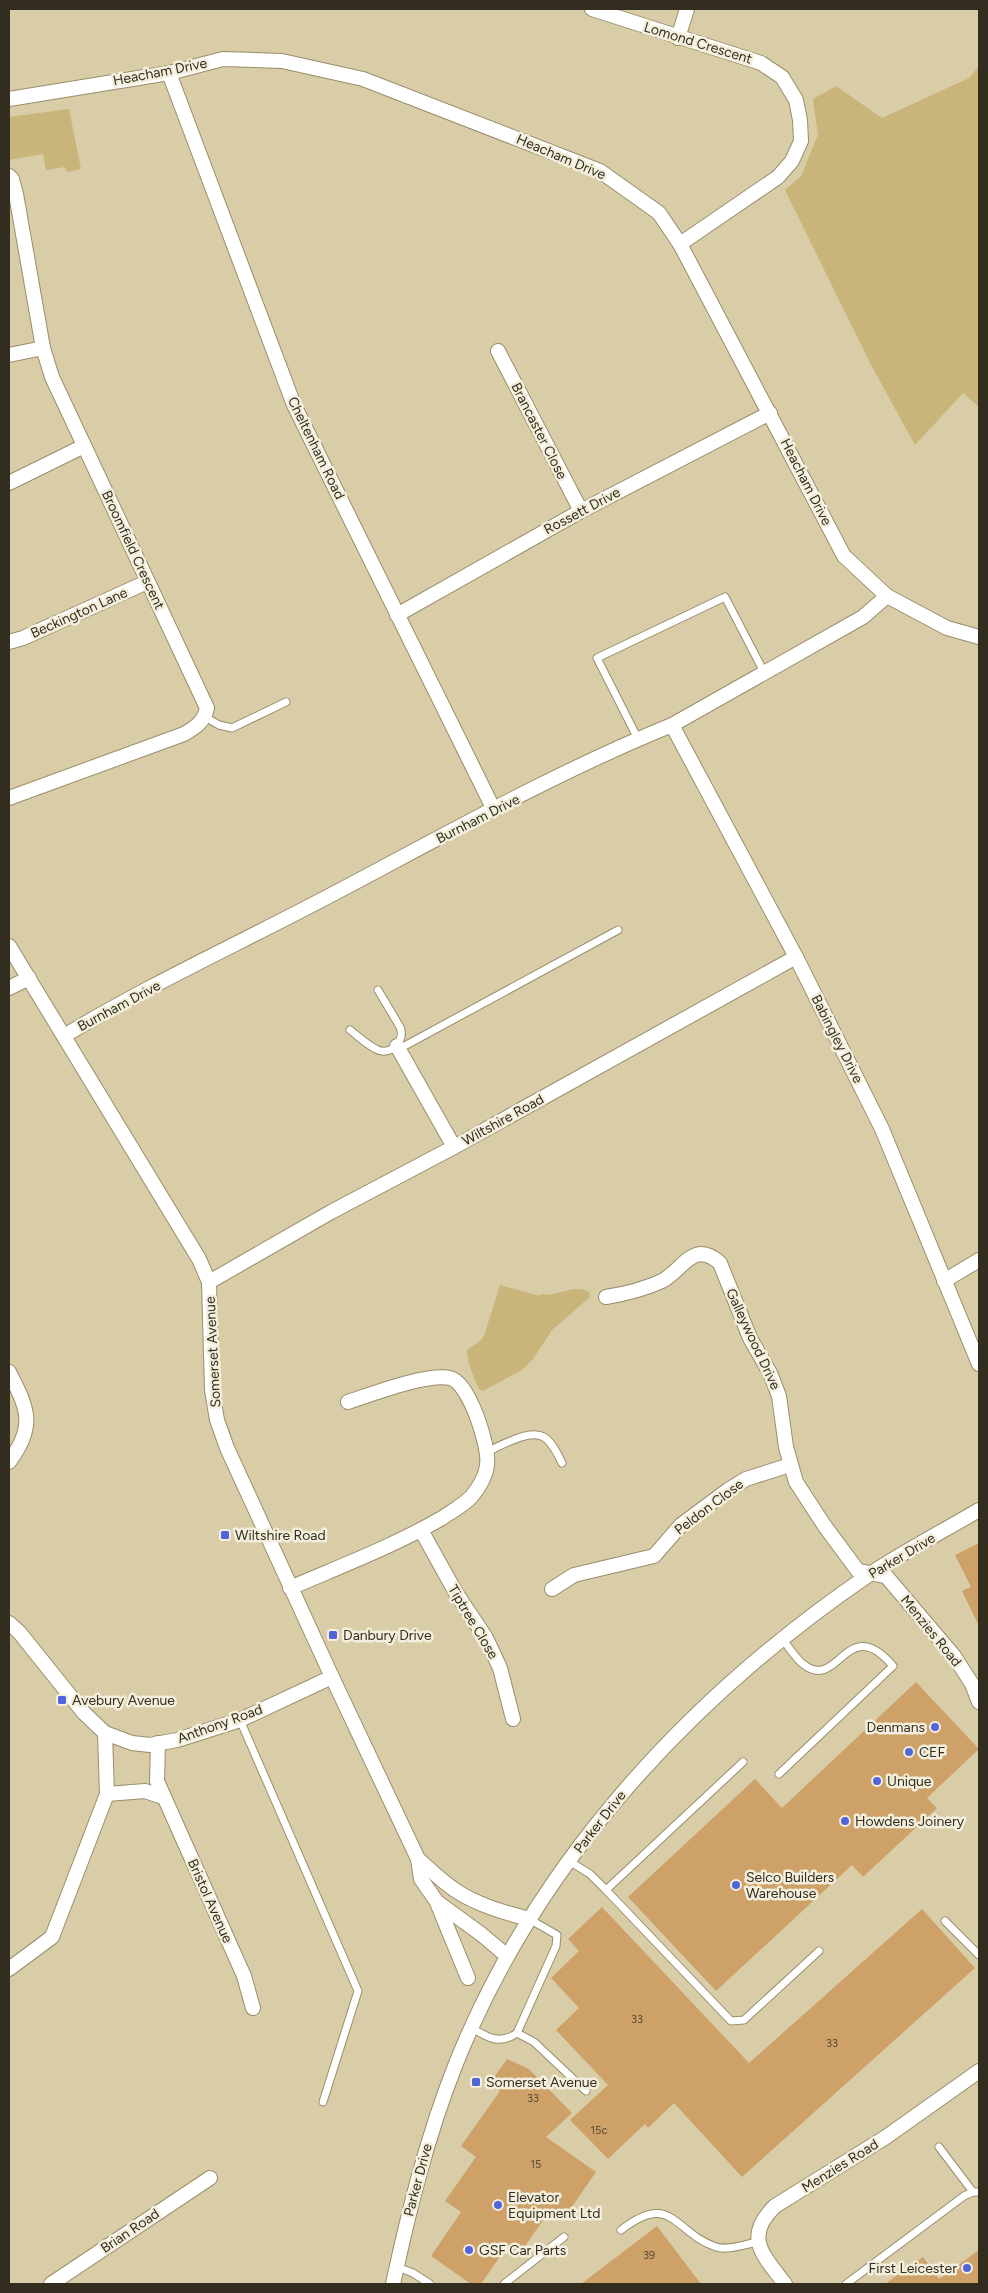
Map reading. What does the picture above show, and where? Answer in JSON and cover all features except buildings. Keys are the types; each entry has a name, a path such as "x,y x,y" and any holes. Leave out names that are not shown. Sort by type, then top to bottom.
{"street":[{"name":"Lomond Crescent","path":"592,9 761,63 782,77 796,100 800,120 801,141 792,161 778,177 680,244"},
{"path":"678,38 688,9"},
{"name":"Heacham Drive","path":"9,99 169,73 224,59 282,61 363,79 600,171 659,213 680,244 844,556 887,596 947,628 979,637"},
{"name":"Cheltenham Road","path":"169,73 294,405 494,810"},
{"name":"Broomfield Crescent","path":"9,176 16,194 43,348 52,377 147,582 204,698 208,708 205,717"},
{"path":"9,355 43,348"},
{"name":"Brancaster Close","path":"498,351 581,511"},
{"name":"Rossett Drive","path":"397,615 581,511 770,413"},
{"path":"9,483 84,446"},
{"name":"Beckington Lane","path":"9,642 24,638 147,582"},
{"name":"Burnham Drive","path":"64,1036 114,1006 222,952 494,810 638,739 672,725 863,617 887,596"},
{"path":"9,798 184,734 198,726 205,717"},
{"name":"Babingley Drive","path":"672,725 796,957 882,1129 979,1364"},
{"name":"Somerset Avenue","path":"9,946 186,1235 209,1282 212,1390 217,1420 227,1448 290,1588 418,1859 421,1879 437,1902 468,1978"},
{"name":"Wiltshire Road","path":"209,1282 330,1212 454,1147 796,957"},
{"path":"9,988 29,978"},
{"path":"398,1047 454,1147"},
{"name":"Galleywood Drive","path":"606,1297 662,1281 688,1258 701,1254 712,1256 720,1263 750,1338 770,1373 780,1396 790,1465 796,1482 858,1571 871,1574"},
{"path":"944,1281 979,1260"},
{"path":"9,1372 21,1395 27,1419 22,1444 9,1462"},
{"path":"290,1588 421,1530 461,1506 472,1496 487,1466 488,1452 485,1437 461,1385 453,1378 441,1377 426,1380 348,1402"},
{"name":"Peldon Close","path":"552,1589 574,1575 654,1556 681,1525 728,1490 746,1479 790,1465"},
{"name":"Parker Drive","path":"393,2284 426,2148 442,2101 472,2028 507,1956 528,1919 569,1861 625,1790 661,1750 705,1705 752,1662 871,1574 979,1510"},
{"name":"Tiptree Close","path":"421,1530 456,1593 486,1638 500,1668 513,1720"},
{"name":"Menzies Road","path":"871,1574 886,1576 929,1625 954,1656 972,1684 979,1702"},
{"path":"9,1623 19,1632 84,1713 105,1733 108,1775 107,1794 52,1937 9,1969"},
{"name":"Anthony Road","path":"105,1733 132,1743 158,1744 176,1740 240,1720 332,1677"},
{"name":"Bristol Avenue","path":"158,1744 157,1781 244,1976 253,2008"},
{"path":"107,1794 145,1791 163,1797"},
{"name":"Somerset Avenue","path":"418,1859 440,1880 472,1900 493,1909 528,1919"},
{"name":"Somerset Avenue","path":"437,1902 507,1956"},
{"name":"Menzies Road","path":"758,2242 758,2228 764,2217 775,2206 886,2137 979,2071"},
{"name":"Brian Road","path":"51,2284 210,2178"},
{"path":"758,2242 763,2255 785,2284"},
{"name":"Parker Drive","path":"386,2284 397,2267"}],"lane":[{"path":"638,739 597,658 725,597 764,674"},
{"path":"205,717 219,725 232,728 286,702"},
{"path":"350,1030 374,1049 381,1051 398,1047 618,930"},
{"path":"378,990 402,1032 402,1038 398,1047"},
{"path":"488,1452 520,1437 531,1433 538,1433 551,1444 562,1463"},
{"path":"779,1774 893,1666 881,1653 871,1647 862,1646 852,1649 836,1664 826,1669 814,1670 803,1664 783,1640"},
{"path":"240,1720 358,1991 323,2102"},
{"path":"606,1890 743,1762"},
{"path":"569,1861 590,1874 731,2021 744,2020 819,1951"},
{"path":"472,2028 487,2037 498,2040 508,2039 517,2033 556,1946 557,1935 528,1919"},
{"path":"945,1921 979,1955"},
{"path":"517,2033 534,2042 586,2091"},
{"path":"846,2284 964,2196 976,2192 939,2147"},
{"path":"622,2230 636,2219 659,2212 676,2220 701,2239 715,2246 726,2248 758,2242"},
{"path":"504,2284 564,2236"},
{"path":"397,2267 413,2273 430,2284"}],"shaded area":[{"path":"979,66 979,407 963,393 915,445 871,365 785,190 801,176 818,135 813,99 836,86 882,118 969,78"},
{"path":"69,109 81,169 67,172 65,167 46,170 43,154 9,160 9,117"},
{"path":"500,1285 540,1296 541,1294 547,1295 578,1289 590,1293 590,1297 552,1330 533,1359 522,1370 483,1391 479,1389 469,1365 467,1350 484,1336"}],"place":[{"name":"Wiltshire Road","path":"225,1535"},
{"name":"Danbury Drive","path":"333,1635"},
{"name":"Avebury Avenue","path":"62,1700"},
{"name":"Denmans","path":"935,1727"},
{"name":"CEF","path":"909,1752"},
{"name":"Unique","path":"877,1781"},
{"name":"Howdens Joinery","path":"845,1821"},
{"name":"Selco Builders Warehouse","path":"736,1885"},
{"name":"Somerset Avenue","path":"476,2082"},
{"name":"Elevator Equipment Ltd","path":"498,2205"},
{"name":"GSF Car Parts","path":"469,2250"},
{"name":"First Leicester","path":"967,2268"}]}
